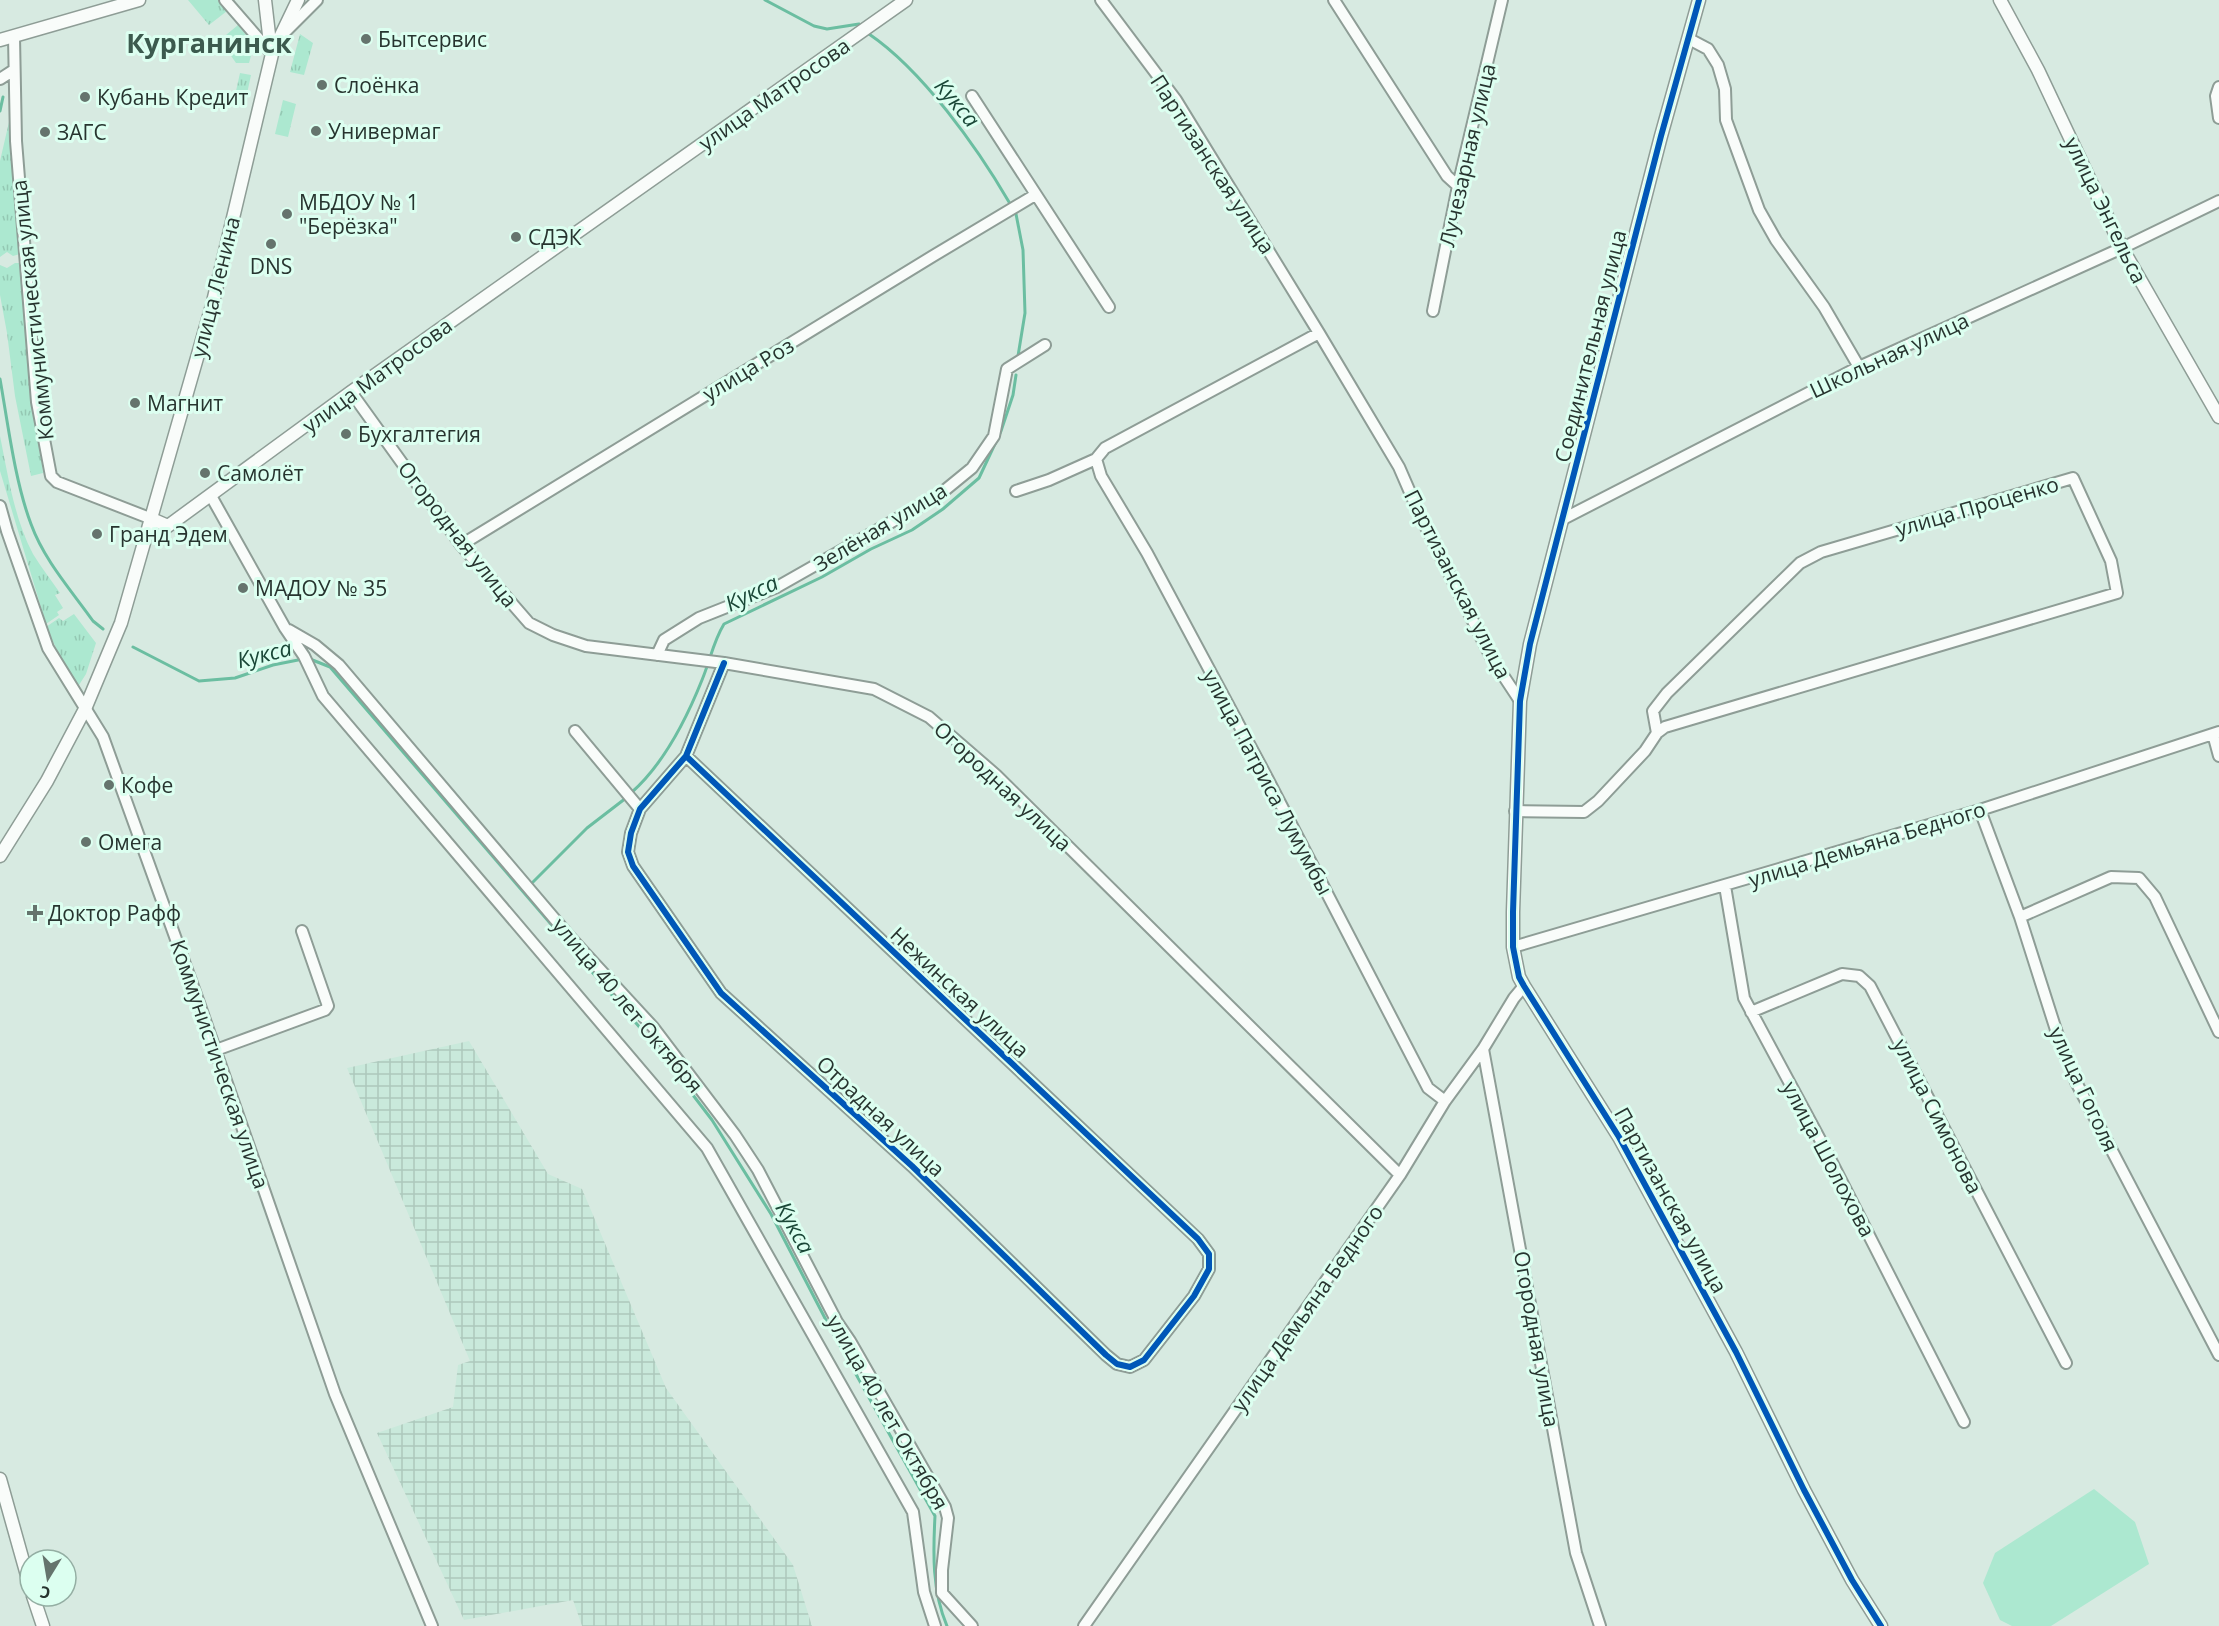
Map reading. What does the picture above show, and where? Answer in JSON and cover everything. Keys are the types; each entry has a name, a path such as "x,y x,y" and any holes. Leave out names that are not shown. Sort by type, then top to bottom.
{"street":[{"path":"0,40 139,0"},
{"path":"225,0 272,54"},
{"name":"улица Ленина","path":"265,0 272,54"},
{"name":"улица Ленина","path":"152,519 213,302 272,54 298,0"},
{"path":"278,39 317,0"},
{"name":"улица Матросова","path":"152,519 168,525 211,496 351,392 906,0"},
{"name":"Партизанская улица","path":"1101,0 1176,100 1319,333 1399,467 1419,513 1491,657 1520,701 1515,811 1513,947 1519,977 1619,1137 1736,1352 1852,1580 1881,1626"},
{"path":"1334,0 1446,176 1458,186"},
{"name":"Лучезарная улица","path":"1433,311 1458,186 1502,0"},
{"name":"Соединительная улица","path":"1520,701 1530,644 1661,136 1699,0"},
{"name":"улица Энгельса","path":"2000,0 2038,70 2122,248 2219,417"},
{"name":"Коммунистическая улица","path":"14,37 16,141 37,402 51,476 57,482 152,519"},
{"path":"1689,39 1708,49 1718,65 1725,90 1726,120 1759,210 1776,240 1824,307 1858,367"},
{"path":"0,79 14,70"},
{"path":"2219,87 2216,96 2219,118"},
{"path":"972,96 1109,307"},
{"name":"улица Роз","path":"461,545 1035,195"},
{"name":"Школьная улица","path":"1563,519 1858,367 2122,248 2219,201"},
{"path":"1016,491 1049,480 1096,459 1105,448 1319,333"},
{"name":"Зелёная улица","path":"657,655 664,640 699,618 777,587 939,495 972,468 994,436 1007,369 1046,345"},
{"name":"Огородная улица","path":"351,392 461,545 529,623 553,635 586,646 719,662 874,690 929,717 996,775 1400,1174"},
{"name":"улица Патриса Лумумбы","path":"1096,459 1101,476 1147,553 1263,770 1428,1088 1446,1101"},
{"name":"улица Проценко","path":"2073,478 2111,561 2117,593 1665,727 1657,733 1653,711 1667,693 1800,563 1821,552 2073,478"},
{"name":"улица 40 лет Октября","path":"211,496 285,628 306,659 323,696 707,1148 913,1512 924,1592 936,1626"},
{"name":"Коммунистическая улица","path":"0,506 48,648 103,737 216,1050 335,1394 432,1626"},
{"path":"0,856 47,781 85,709 121,623 152,519"},
{"name":"улица 40 лет Октября","path":"285,628 315,645 339,665 570,937 653,1027 735,1135 758,1170 837,1322 945,1507 948,1518 942,1570 942,1593 972,1626"},
{"path":"574,731 640,809 686,756 719,662"},
{"path":"1515,811 1584,812 1598,801 1645,751 1657,733"},
{"path":"2216,733 2219,756"},
{"name":"улица Демьяна Бедного","path":"1513,947 1980,810 2216,733"},
{"name":"Нежинская улица","path":"686,756 1198,1239 1209,1254 1209,1269 1194,1296 1144,1360 1130,1367"},
{"name":"Отрадная улица","path":"640,809 631,832 628,852 633,866 721,993 912,1166 1106,1355 1117,1364 1130,1367"},
{"name":"улица Гоголя","path":"1980,810 2020,917 2056,1030 2076,1082 2219,1355"},
{"path":"2020,917 2111,877 2139,878 2155,897 2219,1032"},
{"name":"улица Шолохова","path":"1725,886 1744,998 1823,1145 1964,1422"},
{"path":"216,1050 325,1010 328,1006 302,931"},
{"name":"улица Симонова","path":"1751,1012 1842,974 1859,976 1870,986 2066,1363"},
{"name":"улица Демьяна Бедного","path":"1084,1626 1400,1174 1524,986"},
{"name":"Огородная улица","path":"1483,1049 1576,1553 1600,1626"},
{"path":"0,1479 19,1548"},
{"path":"37,1608 43,1626"}],"shaded area":[{"path":"469,1041 548,1174 582,1189 666,1388 793,1565 812,1626 582,1626 573,1600 464,1620 377,1433 453,1407 458,1365 470,1361 347,1068"}],"green space":[{"path":"188,0 218,0 227,11 209,25"},
{"path":"238,25 254,45 249,63 236,63 220,40"},
{"path":"300,34 313,43 304,75 290,72"},
{"path":"240,73 251,75 245,103 234,100"},
{"path":"283,100 296,104 288,137 275,134"},
{"path":"9,122 11,122 20,254 13,256 7,252 0,257 0,161"},
{"path":"20,263 43,473 31,476 15,396 0,295 0,265 7,268"},
{"path":"0,436 12,496 26,540 60,593 55,595 63,608 57,612 59,615 46,624 0,471"},
{"path":"74,614 96,643 86,674 79,685 72,681 46,627 59,618 63,621"},
{"path":"2094,1489 2135,1522 2149,1564 2051,1626 2012,1626 2000,1620 1983,1583 1995,1553"}],"waterway":[{"name":"Кукса","path":"765,0 814,26 827,29 859,24"},
{"name":"Кукса","path":"869,34 889,49 928,88 965,134 1009,202"},
{"name":"Кукса","path":"0,111 3,97"},
{"name":"Кукса","path":"1016,214 1023,250 1025,313 1018,356"},
{"name":"Кукса","path":"631,793 654,769 673,741 696,695 724,624 912,530 943,509 979,478 1001,431 1013,395 1016,375"},
{"name":"Кукса","path":"0,379 16,472 25,508 36,537 93,621 103,629"},
{"name":"Кукса","path":"133,647 199,681 235,678 273,665 303,659"},
{"name":"Кукса","path":"310,659 330,667 654,1044 712,1120 771,1214 828,1324 935,1516 936,1586 947,1626"},
{"name":"Кукса","path":"533,882 587,828 626,798"}],"cycle path":[{"path":"1699,0 1661,136 1530,644 1520,701 1513,947 1519,977 1619,1137 1736,1352 1804,1490 1852,1580 1881,1626"},
{"path":"686,756 1198,1239 1209,1254 1209,1269 1194,1296 1144,1360 1130,1367 1117,1364 1106,1355 912,1166 721,993 633,866 628,852 631,833 640,809 686,756 724,663"}],"place":[{"name":"Бытсервис","path":"366,39"},
{"name":"Слоёнка","path":"322,85"},
{"name":"Кубань Кредит","path":"85,97"},
{"name":"Универмаг","path":"316,131"},
{"name":"ЗАГС","path":"45,132"},
{"name":"МБДОУ № 1 \"Берёзка\"","path":"287,214"},
{"name":"СДЭК","path":"516,237"},
{"name":"DNS","path":"271,244"},
{"name":"Магнит","path":"135,403"},
{"name":"Бухгалтегия","path":"346,434"},
{"name":"Самолёт","path":"205,473"},
{"name":"Гранд Эдем","path":"97,534"},
{"name":"МАДОУ № 35","path":"243,588"},
{"name":"Кофе","path":"109,785"},
{"name":"Омега","path":"86,842"},
{"name":"Доктор Рафф","path":"35,913"}],"district":[{"name":"Курганинск","path":"209,42"}]}
